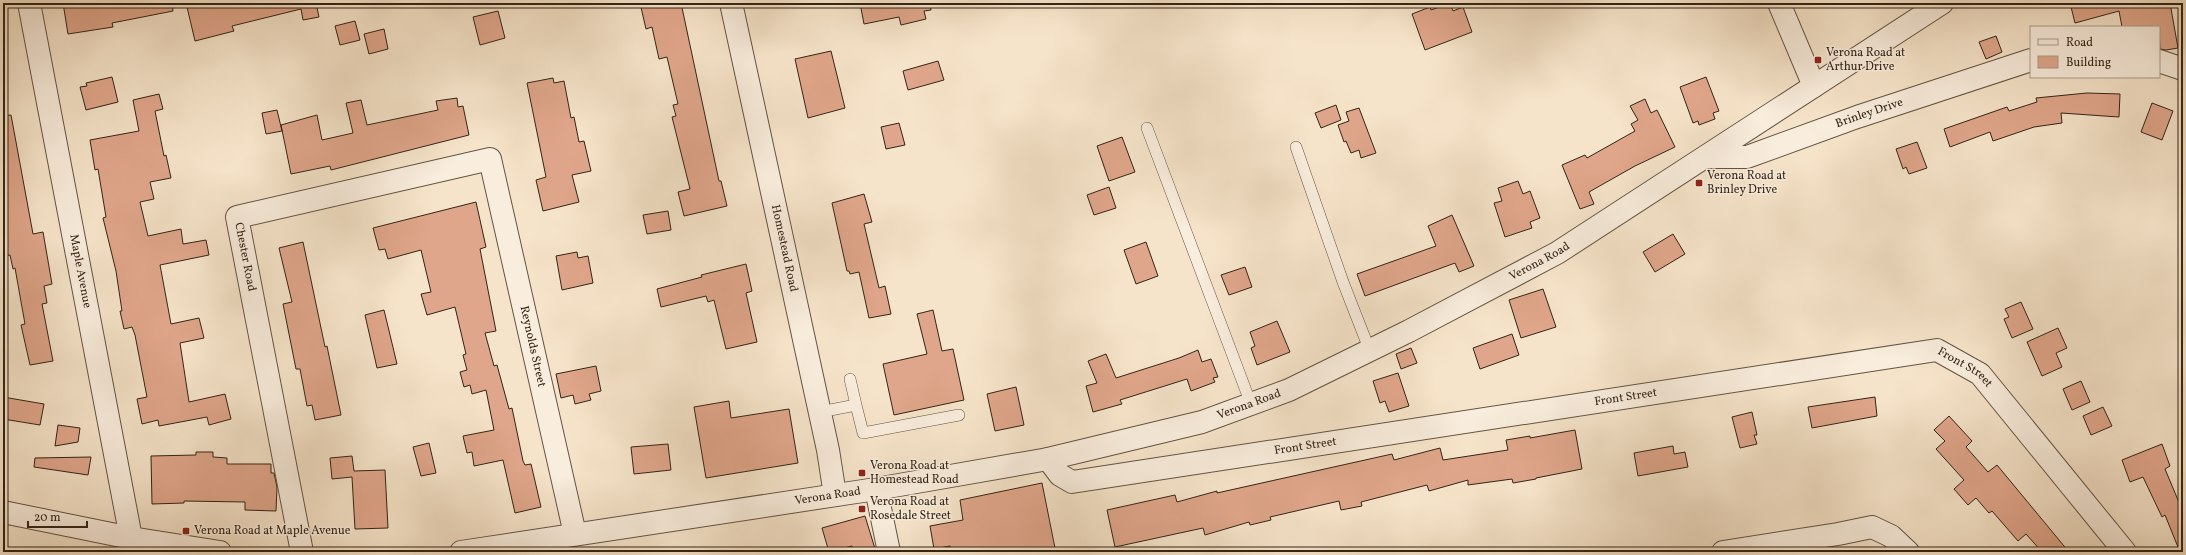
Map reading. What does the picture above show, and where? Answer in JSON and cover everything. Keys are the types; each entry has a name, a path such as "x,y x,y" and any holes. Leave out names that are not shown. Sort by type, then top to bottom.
{"street":[{"name":"Maple Avenue","path":"30,3 131,538"},
{"name":"Homestead Road","path":"731,3 820,412 835,495"},
{"path":"1779,3 1814,86"},
{"name":"Verona Road","path":"461,552 876,489 1048,459 1202,422 1289,390 1370,351 1557,253 1942,3"},
{"name":"Brinley Drive","path":"1707,157 1747,156 1857,117 2030,60"},
{"path":"2160,61 2183,69"},
{"name":"Reynolds Street","path":"490,160 575,534"},
{"name":"Chester Road","path":"302,552 237,217 490,160"},
{"name":"Front Street","path":"1048,459 1060,475 1072,482 1937,350 1980,374 2125,552"},
{"path":"876,489 888,552"},
{"path":"3,512 131,538 220,552"},
{"path":"1723,552 1838,534 1872,527 1891,536 1908,552"}],"lane":[{"path":"1147,128 1251,404"},
{"path":"1296,147 1343,282 1370,351"},
{"path":"850,379 863,433 959,415"},
{"path":"820,412 856,405"}],"building":[{"path":"63,3 172,3 173,11 112,23 113,27 68,34"},
{"path":"205,3 316,3 319,17 303,20 301,9 232,26 234,31 195,41 187,7"},
{"path":"640,3 681,3 719,181 721,181 727,206 684,216 678,192 690,189 672,117 676,116 673,105 678,104 667,57 659,59 652,27 646,29"},
{"path":"860,3 930,3 931,10 924,11 926,19 901,25 899,17 864,24"},
{"path":"1450,3 1453,11 1463,7 1472,32 1425,50 1412,14 1430,7 1431,10"},
{"path":"2070,3 2170,3 2178,48 2166,50 2160,49 2160,26 2122,26 2119,11 2075,23"},
{"path":"498,11 505,38 480,45 473,17"},
{"path":"355,21 360,40 340,45 335,26"},
{"path":"384,29 388,49 369,54 364,34"},
{"path":"1996,36 2002,52 1986,59 1979,42"},
{"path":"831,51 845,108 808,118 795,59"},
{"path":"938,61 944,80 908,90 903,71"},
{"path":"112,77 118,102 86,110 80,87 87,86 86,83"},
{"path":"1706,77 1719,111 1713,113 1715,119 1699,125 1698,121 1693,123 1680,87"},
{"path":"553,78 554,83 564,81 571,118 574,117 579,142 584,141 591,171 572,175 579,202 543,211 536,180 546,177 527,83"},
{"path":"2087,93 2120,94 2119,117 2061,113 2062,123 2034,127 1993,141 1990,132 1950,147 1944,129 2007,107 2009,111 2037,102 2036,98"},
{"path":"159,94 163,109 155,111 164,156 166,155 171,178 150,182 154,199 140,202 148,236 181,229 183,244 206,240 209,255 160,265 171,324 199,318 204,338 180,343 189,402 225,394 231,419 209,425 207,417 159,426 158,420 142,424 137,399 147,397 135,335 132,327 124,329 120,311 122,311 116,271 103,218 106,217 98,169 95,170 90,140 139,131 133,100"},
{"path":"457,98 458,107 463,106 469,135 331,170 330,166 291,174 281,125 317,115 322,140 353,133 346,103 361,100 367,125 438,110 436,101"},
{"path":"1645,99 1651,113 1657,110 1675,147 1635,166 1589,192 1594,204 1580,209 1562,165 1585,155 1587,158 1635,131 1631,124 1638,120 1630,106"},
{"path":"2152,103 2173,111 2162,140 2141,132"},
{"path":"1336,105 1341,120 1321,128 1315,113"},
{"path":"1359,108 1376,153 1361,158 1359,150 1351,153 1346,141 1344,142 1338,125 1349,121 1346,112"},
{"path":"277,110 282,131 266,134 262,113"},
{"path":"11,115 33,234 43,232 52,284 44,286 47,303 42,304 53,361 30,365 21,325 25,324 15,268 13,269 10,255 3,256 3,116"},
{"path":"899,123 905,145 886,149 881,127"},
{"path":"1122,137 1135,172 1109,181 1097,146"},
{"path":"1917,142 1927,168 1909,174 1906,167 1903,169 1896,149"},
{"path":"1518,181 1523,194 1530,191 1540,218 1530,222 1532,228 1505,237 1494,203 1502,201 1498,188"},
{"path":"1109,187 1116,208 1094,215 1087,195"},
{"path":"864,194 872,222 864,224 879,288 885,286 891,314 869,318 859,272 850,274 849,271 847,271 832,203"},
{"path":"476,202 486,247 480,249 496,331 485,333 494,366 497,365 509,409 512,408 523,461 525,465 531,464 541,507 515,513 503,460 474,466 472,452 467,453 463,436 494,430 486,390 472,394 470,385 464,387 460,372 467,370 463,355 466,354 455,307 427,315 421,294 431,292 421,250 388,259 385,249 379,250 373,228"},
{"path":"668,211 671,230 647,234 643,215"},
{"path":"1452,215 1474,266 1459,272 1455,263 1365,296 1357,274 1436,246 1428,226"},
{"path":"1673,234 1685,254 1655,272 1643,252"},
{"path":"303,242 341,415 315,420 312,405 307,406 300,369 296,369 283,304 292,302 279,248"},
{"path":"1146,242 1158,276 1136,284 1124,250"},
{"path":"577,252 578,258 588,256 593,283 562,290 556,256"},
{"path":"746,264 752,291 746,293 757,342 726,349 714,300 708,302 706,296 661,307 657,289 702,277 701,275"},
{"path":"1245,267 1252,287 1229,295 1221,275"},
{"path":"1543,289 1556,327 1521,338 1509,300"},
{"path":"2021,302 2033,329 2012,338 2004,319 2009,317 2005,309"},
{"path":"384,310 397,364 377,368 365,315"},
{"path":"933,310 942,351 953,349 964,400 894,415 883,364 927,354 917,314"},
{"path":"1277,321 1290,352 1257,365 1251,348 1255,346 1250,332"},
{"path":"2058,328 2067,348 2056,353 2062,367 2042,376 2027,342"},
{"path":"1512,334 1519,355 1480,369 1473,348"},
{"path":"1411,348 1417,363 1401,369 1396,354"},
{"path":"1198,350 1202,362 1211,359 1218,377 1213,378 1215,382 1191,391 1187,379 1120,400 1122,404 1093,412 1086,386 1097,383 1088,361 1106,354 1116,378 1179,358"},
{"path":"596,366 601,391 589,394 591,400 575,404 573,395 561,398 556,374"},
{"path":"1398,373 1409,406 1389,412 1385,401 1380,403 1373,381"},
{"path":"2081,381 2090,402 2072,410 2063,389"},
{"path":"1016,387 1024,425 995,431 987,394"},
{"path":"3,397 44,404 40,425 3,419"},
{"path":"1875,397 1877,416 1812,428 1808,407"},
{"path":"729,401 731,418 789,409 798,463 706,478 694,407"},
{"path":"2103,407 2112,426 2091,435 2083,416"},
{"path":"1752,412 1757,435 1754,435 1757,444 1740,448 1732,417"},
{"path":"1949,416 1972,441 1966,447 1988,472 1997,465 2069,552 2042,552 2026,534 2018,541 1992,511 1989,513 1976,498 1968,505 1954,489 1964,480 1936,449 1945,441 1934,430"},
{"path":"58,425 80,428 78,442 55,446"},
{"path":"1575,430 1582,469 1513,483 1512,479 1468,485 1468,480 1429,491 1427,485 1361,502 1362,506 1341,510 1339,501 1270,517 1271,520 1250,525 1249,522 1205,535 1203,528 1115,547 1107,510 1175,495 1177,502 1217,491 1217,493 1392,454 1394,460 1440,448 1443,460 1508,450 1506,440 1530,436 1530,438"},
{"path":"429,443 436,473 421,476 413,447"},
{"path":"668,444 671,470 634,474 631,447"},
{"path":"2162,444 2170,466 2165,469 2183,512 2183,552 2180,552 2165,515 2162,517 2143,477 2130,482 2122,460"},
{"path":"1673,446 1674,454 1685,452 1688,467 1638,476 1634,453"},
{"path":"196,452 213,452 213,457 227,458 227,464 271,464 271,473 274,473 277,487 276,511 245,510 245,502 184,501 184,503 152,504 151,456 196,455"},
{"path":"352,456 354,471 385,470 388,528 355,529 352,477 332,479 330,458"},
{"path":"91,457 88,475 34,467 35,458"},
{"path":"1042,483 1055,548 1037,552 1021,552 1020,548 999,552 951,552 950,546 934,549 930,526 963,520 960,500"},
{"path":"865,516 876,552 854,552 852,546 829,552 822,528"}],"place":[{"name":"Verona Road at Arthur Drive","path":"1818,60"},
{"name":"Verona Road at Brinley Drive","path":"1699,183"},
{"name":"Verona Road at Homestead Road","path":"862,473"},
{"name":"Verona Road at Rosedale Street","path":"862,509"},
{"name":"Verona Road at Maple Avenue","path":"186,531"}]}
